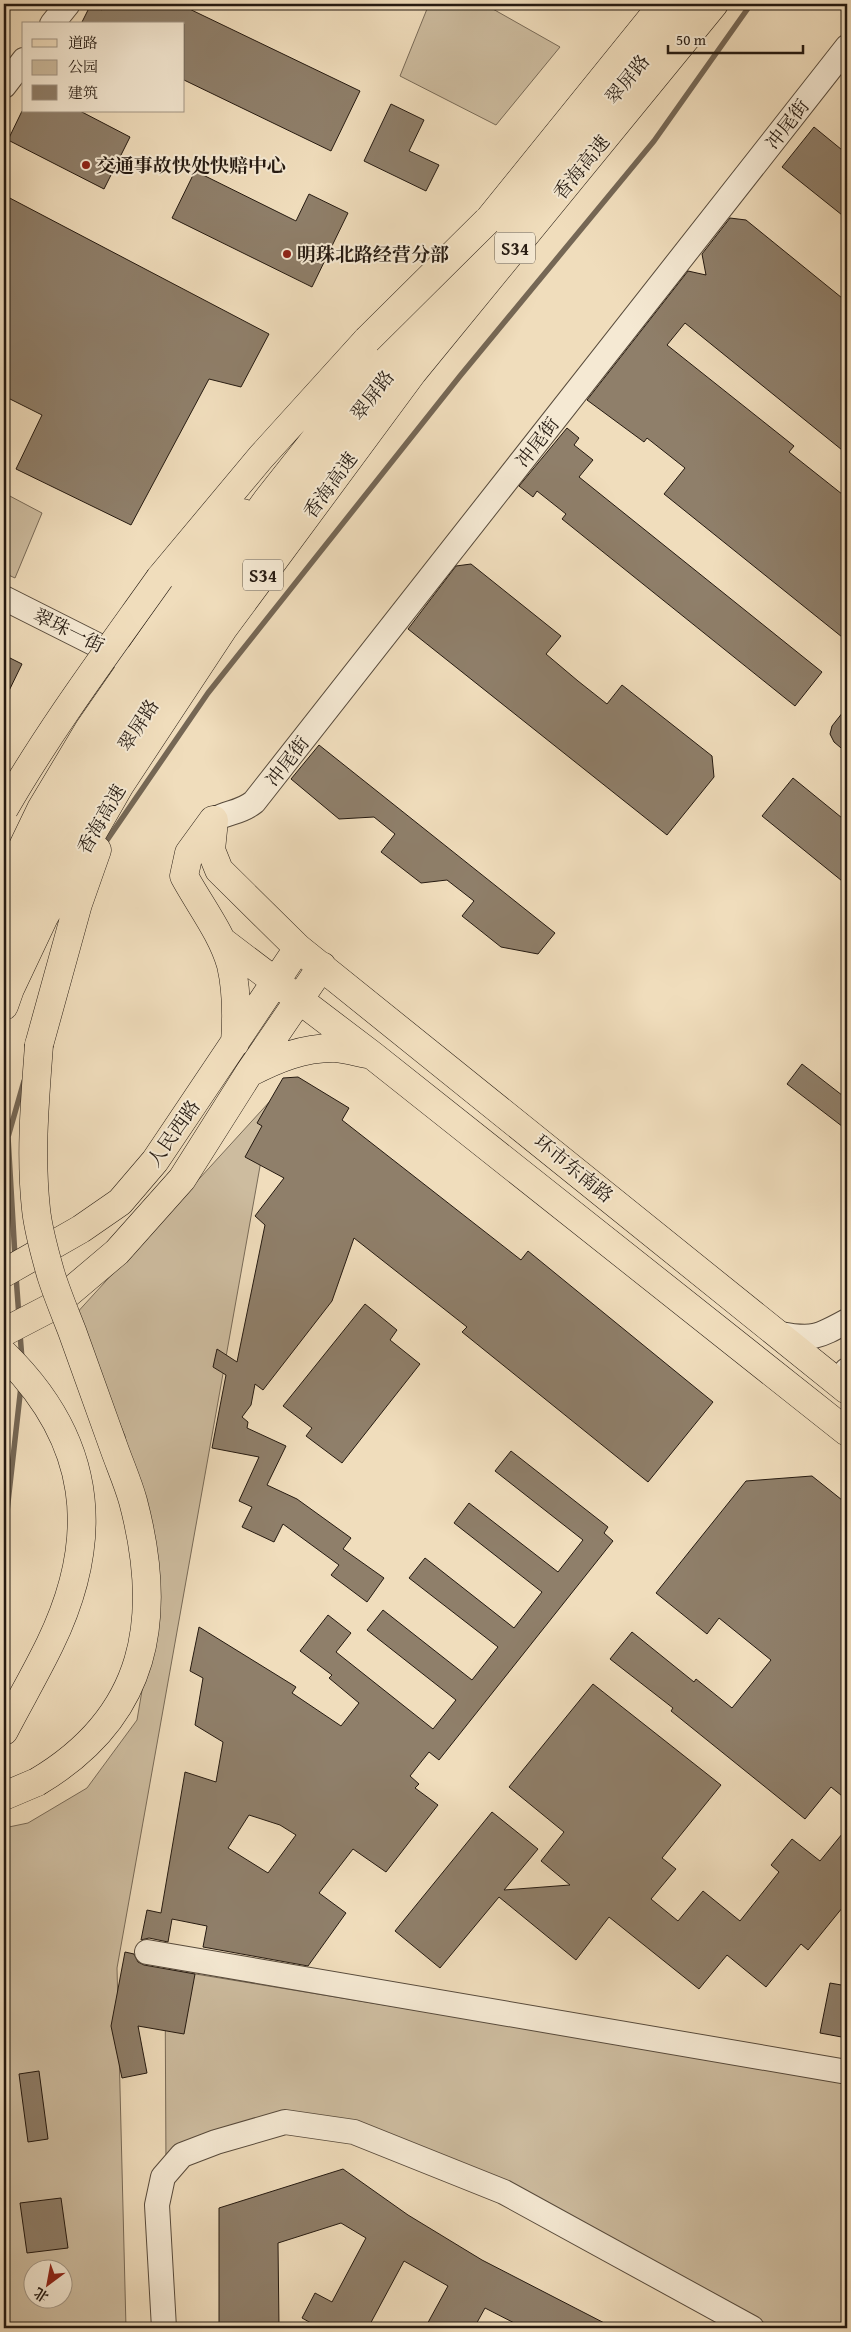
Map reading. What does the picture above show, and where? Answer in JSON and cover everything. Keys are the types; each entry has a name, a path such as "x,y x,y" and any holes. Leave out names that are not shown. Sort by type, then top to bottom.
{"main road":[{"name":"翠屏路","path":"4,886 41,809 89,729 213,550 650,4"},
{"name":"香海高速","path":"4,920 40,843 92,753 194,601 267,500 487,221 663,4"},
{"name":"翠屏路","path":"4,967 40,887 104,778 169,676 247,562 398,361 688,4"},
{"name":"香海高速","path":"4,1006 44,917 120,785 223,629 413,372 714,4"},
{"path":"4,809 85,683 160,578 261,457 367,340 487,221"},
{"path":"4,1796 38,1782 64,1766 92,1740 116,1711 134,1674 146,1631 147,1582 134,1507 52,1276 36,1210 33,1132 39,1045 78,904 120,785"},
{"path":"214,820 189,853 184,876 222,941 230,964 235,987 237,1012 235,1043"},
{"name":"环市东南路","path":"214,820 211,850 219,870 298,948 780,1334 847,1390"},
{"name":"环市东南路","path":"222,941 372,1055 847,1432"},
{"name":"人民西路","path":"4,1273 82,1229 120,1202 155,1161 298,948"},
{"name":"人民西路","path":"4,1332 52,1307 117,1252 182,1179 249,1073 322,966"},
{"path":"249,1073 275,1060 302,1051 336,1048 372,1055"},
{"path":"4,1354 26,1376 43,1398 59,1425 76,1466 82,1497 83,1526 78,1566 66,1606 51,1642 4,1731"}],"street":[{"path":"54,22 68,4"},
{"name":"冲尾街","path":"214,820 226,814 235,814 254,802 847,47"},
{"path":"4,86 22,63"},
{"name":"翠珠一街","path":"4,598 87,638 134,664"},
{"path":"780,1334 806,1338 826,1333 847,1321"},
{"path":"147,1952 847,2072"},
{"path":"164,2328 157,2205 163,2178 182,2155 216,2142 285,2122 354,2132 504,2192 752,2328"}],"green space":[{"path":"429,4 484,4 560,47 496,125 400,76"},
{"path":"6,494 42,513 15,578 4,573 4,498"},
{"path":"272,1099 117,1968 126,2328 4,2328 4,1828 28,1823 87,1788 137,1720 156,1608 125,1436 74,1316"},
{"path":"165,1969 847,2081 847,2328 772,2328 508,2182 285,2113 166,2169"}],"building":[{"path":"91,4 102,10 105,4 179,4 360,91 331,151 185,80 185,22 82,22"},
{"path":"391,104 424,120 409,151 439,165 426,191 364,161"},
{"name":"交通事故快处快赔中心","path":"22,111 82,112 130,137 104,189 8,140"},
{"path":"814,127 847,154 847,219 782,167"},
{"name":"明珠北路经营分部","path":"195,171 296,221 309,194 348,213 312,287 172,218"},
{"path":"4,195 269,334 241,387 209,379 131,525 16,469 42,415 4,396"},
{"path":"730,218 746,220 847,302 847,454 685,323 667,345 794,446 789,452 847,498 847,641 664,494 685,468 647,438 644,442 587,400 688,271 706,275 702,254"},
{"path":"567,428 579,438 574,445 593,460 579,477 822,672 795,706 562,519 566,514 537,491 533,497 519,486"},
{"path":"471,564 561,636 546,654 578,681 607,704 622,685 712,756 714,777 667,835 408,629 456,566"},
{"path":"4,655 22,664 4,701"},
{"path":"847,707 847,753 834,742 830,734 832,726"},
{"path":"319,745 555,933 538,954 501,947 462,916 474,901 447,880 421,883 381,852 395,834 374,817 339,819 291,779"},
{"path":"793,778 847,822 847,885 762,816"},
{"path":"802,1064 847,1099 847,1130 787,1084"},
{"path":"298,1077 349,1108 342,1120 521,1260 528,1251 713,1402 648,1482 462,1332 467,1327 354,1238 332,1301 263,1390 255,1384 251,1405 242,1417 248,1422 247,1428 286,1446 267,1485 297,1499 351,1538 343,1549 384,1578 367,1602 331,1575 339,1565 283,1524 274,1542 242,1527 252,1507 239,1501 259,1457 212,1448 226,1375 213,1367 217,1349 237,1362 265,1225 255,1216 284,1178 245,1157 262,1126 257,1123 283,1078"},
{"path":"365,1304 397,1330 390,1340 420,1364 342,1463 306,1436 312,1428 283,1406"},
{"path":"511,1451 608,1527 604,1533 613,1541 439,1760 429,1752 410,1776 419,1784 415,1788 438,1805 386,1872 353,1849 319,1893 346,1913 308,1966 203,1947 207,1926 172,1919 168,1942 149,1938 141,1940 147,1910 161,1913 185,1772 216,1782 223,1742 195,1725 203,1678 190,1671 199,1627 296,1687 292,1693 341,1726 359,1703 329,1678 332,1675 300,1651 328,1615 351,1633 336,1652 433,1729 456,1700 367,1630 383,1610 472,1680 498,1647 409,1578 425,1558 514,1628 542,1592 454,1523 469,1503 558,1572 583,1540 495,1471","holes":["249,1815 280,1825 296,1835 268,1873 228,1848"]},
{"path":"812,1476 847,1504 847,1800 831,1787 805,1819 671,1711 673,1708 610,1659 632,1632 694,1682 696,1679 732,1708 771,1660 719,1618 707,1634 656,1593 746,1481"},
{"path":"593,1684 721,1785 662,1858 676,1869 651,1899 678,1921 703,1891 740,1921 779,1872 771,1865 792,1839 820,1861 847,1828 847,1902 808,1950 801,1944 766,1987 727,1955 699,1989 609,1917 576,1960 499,1897 440,1968 395,1931 492,1812 538,1849 504,1890 570,1885 541,1861 564,1832 509,1787"},
{"path":"125,1952 134,1954 138,1962 144,1965 195,1974 184,2034 138,2026 147,2073 122,2078 111,2026"},
{"path":"830,1983 847,1986 847,2038 820,2033"},
{"path":"39,2071 48,2139 28,2142 19,2074"},
{"path":"343,2169 408,2215 482,2260 614,2328 524,2328 485,2308 474,2328 425,2328 448,2286 404,2261 368,2328 320,2328 302,2318 315,2293 332,2302 366,2238 341,2223 278,2243 279,2328 219,2328 219,2208"},
{"path":"61,2198 68,2248 27,2253 20,2203"}],"waterway":[{"path":"103,846 208,693 460,376 654,141 751,4"},
{"path":"15,1257 8,1137 24,1081"},
{"path":"16,1276 19,1317"},
{"path":"20,1334 22,1359"},
{"path":"4,1538 21,1386"}],"place":[{"name":"交通事故快处快赔中心","path":"86,165"},
{"name":"明珠北路经营分部","path":"287,254"}]}
